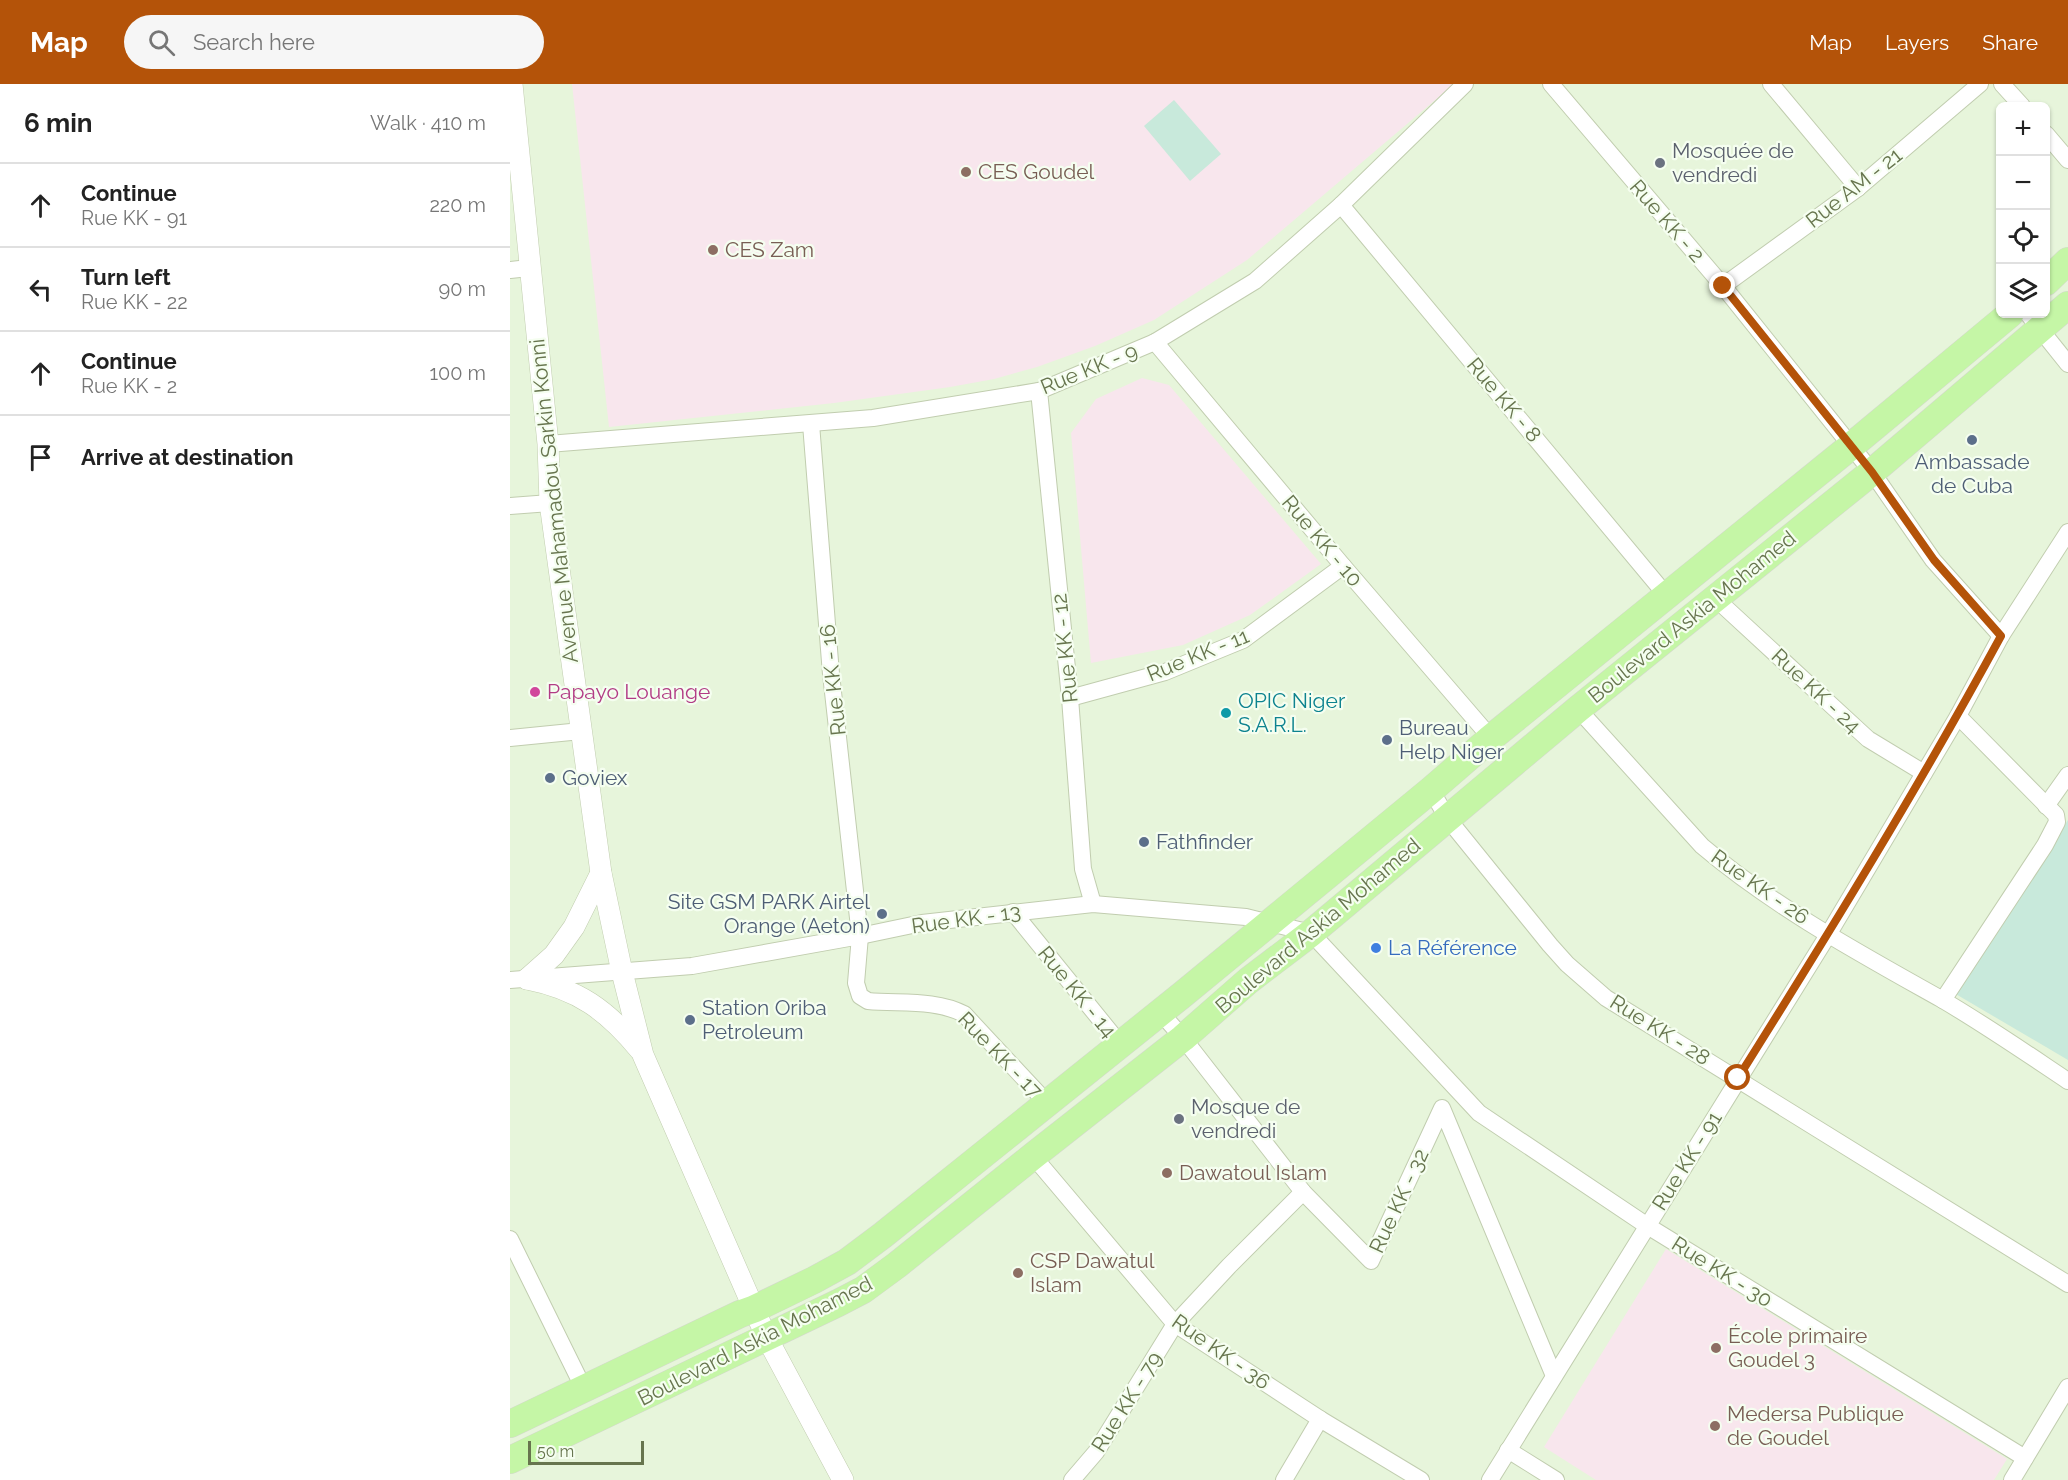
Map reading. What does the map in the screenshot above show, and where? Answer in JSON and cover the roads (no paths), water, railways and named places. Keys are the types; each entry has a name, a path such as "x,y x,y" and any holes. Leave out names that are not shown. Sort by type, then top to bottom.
{"main road":[{"path":"2050,278 2068,261"},
{"name":"Boulevard Askia Mohamed","path":"510,1460 863,1290 897,1265 1183,1038 1248,981 1311,933 1578,709 1872,472 2034,322 2068,305"},
{"name":"Boulevard Askia Mohamed","path":"510,1424 583,1387 754,1309 847,1262 1011,1134 2005,318"}],"street":[{"name":"Avenue Mahamadou Sarkin Konni","path":"512,84 520,269 548,444 550,503 601,873 622,972 644,1055 766,1338 843,1480"},
{"name":"Rue KK - 9","path":"548,444 873,418 1039,392 1155,342 1255,280 1341,205 1465,84"},
{"name":"Rue KK - 2","path":"1551,84 1723,286 1872,472 1934,560 2001,636"},
{"path":"1771,84 1858,188"},
{"name":"Rue AM - 21","path":"1723,286 1858,188 1980,84"},
{"path":"2002,84 2018,102"},
{"path":"2050,139 2068,160"},
{"name":"Rue KK - 8","path":"1341,205 1666,595"},
{"path":"2034,322 2068,364"},
{"name":"Rue KK - 10","path":"1155,342 1491,738"},
{"name":"Rue KK - 12","path":"1039,392 1070,698 1083,869 1093,904"},
{"name":"Rue KK - 16","path":"811,424 831,674 860,936 856,983"},
{"path":"510,506 550,503"},
{"name":"Rue KK - 91","path":"1490,1480 1646,1225 1828,935 1958,716 2001,636 2068,532"},
{"name":"Rue KK - 11","path":"1070,698 1165,672 1243,640 1343,566"},
{"name":"Rue KK - 24","path":"1715,598 1868,739 1924,774"},
{"name":"Rue KK - 26","path":"1578,709 1702,846 1723,864 1828,935 1943,1000 2068,1081"},
{"path":"1943,1000 2053,831 2058,819 1958,716"},
{"path":"510,738 581,731"},
{"path":"2046,806 2068,776"},
{"name":"Rue KK - 28","path":"1431,790 1449,819 1550,945 1584,980 1606,998 2068,1284"},
{"path":"518,980 554,955 574,927 601,873"},
{"name":"Rue KK - 13","path":"518,980 692,966 860,936 922,922 1093,904 1246,917 1311,933"},
{"name":"Rue KK - 14","path":"1013,912 1120,1044"},
{"name":"Rue KK - 30","path":"1311,933 1479,1113 1646,1225 2025,1458"},
{"path":"518,980 554,984 574,993 604,1012 626,1032 644,1055"},
{"name":"Rue KK - 17","path":"856,983 860,996 868,1000 940,1005 964,1014 1047,1103"},
{"name":"Rue KK - 32","path":"1160,1012 1183,1038 1303,1192 1371,1262 1442,1108 1554,1376"},
{"name":"Rue KK - 36","path":"1033,1156 1175,1324 1320,1419 1421,1480"},
{"name":"Rue KK - 79","path":"1072,1480 1096,1452 1175,1324 1303,1192"},
{"path":"510,1239 583,1387"},
{"path":"2012,1480 2068,1387"},
{"path":"1284,1480 1320,1419"},
{"path":"1508,1450 1556,1480"}],"place":[{"name":"Mosquée de vendredi","path":"1660,163"},
{"name":"CES Goudel","path":"966,172"},
{"name":"CES Zam","path":"713,250"},
{"name":"Ambassade de Cuba","path":"1972,440"},
{"name":"Papayo Louange","path":"535,692"},
{"name":"OPIC Niger S.A.R.L.","path":"1226,713"},
{"name":"Bureau Help Niger","path":"1387,740"},
{"name":"Goviex","path":"550,778"},
{"name":"Fathfinder","path":"1144,842"},
{"name":"Site GSM PARK Airtel Orange (Aeton)","path":"882,914"},
{"name":"La Référence","path":"1376,948"},
{"name":"Station Oriba Petroleum","path":"690,1020"},
{"name":"Mosque de vendredi","path":"1179,1119"},
{"name":"Dawatoul Islam","path":"1167,1173"},
{"name":"CSP Dawatul Islam","path":"1018,1273"},
{"name":"École primaire Goudel 3","path":"1716,1348"},
{"name":"Medersa Publique de Goudel","path":"1715,1426"}]}
